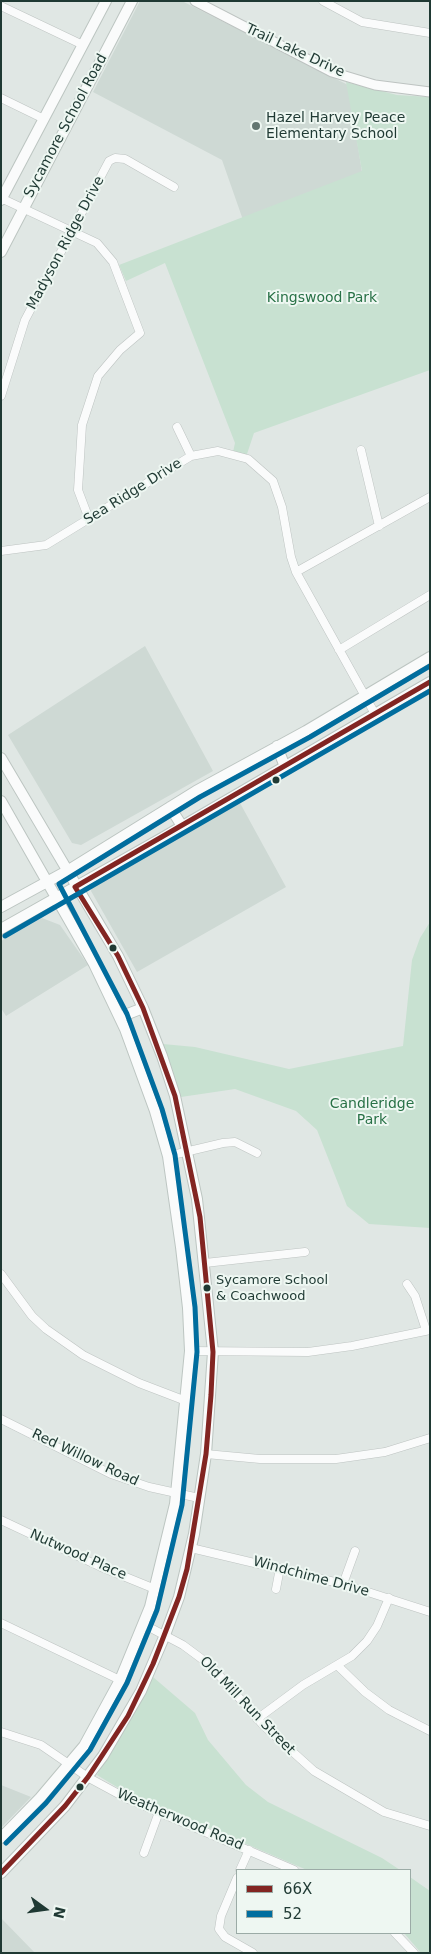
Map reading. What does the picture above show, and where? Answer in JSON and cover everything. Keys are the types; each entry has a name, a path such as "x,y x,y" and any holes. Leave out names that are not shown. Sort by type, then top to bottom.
{"main road":[{"name":"Sycamore School Road","path":"1,198 106,1"},
{"name":"Sycamore School Road","path":"1,252 132,1"},
{"path":"1,907 49,881 170,807 430,657"},
{"path":"1,929 286,767 430,682"},
{"path":"277,746 286,767"},
{"path":"1,758 75,887 118,956 143,1008 175,1096 188,1151 200,1217 213,1352 206,1454 191,1548 179,1597 165,1635 128,1716 88,1777 65,1806 1,1873"},
{"path":"1,801 49,881 94,964 120,1017 155,1111 168,1156 188,1308 190,1351 176,1494 155,1589 144,1624 120,1680 84,1746 1,1838"},
{"path":"170,807 182,826"},
{"path":"120,1017 143,1008"}],"street":[{"name":"Trail Lake Drive","path":"195,1 332,72 375,85 430,92"},
{"path":"322,1 362,22 430,33"},
{"path":"340,10 344,1"},
{"path":"1,6 83,44"},
{"path":"1,98 44,119"},
{"name":"Madyson Ridge Drive","path":"1,396 25,320 112,159 125,159 174,187"},
{"path":"1,198 97,243 113,262 140,333 120,350 98,376 82,425 78,490 89,519"},
{"path":"177,427 191,456"},
{"path":"361,450 378,526"},
{"name":"Sea Ridge Drive","path":"1,551 46,545 191,456 218,451 242,457 263,470 273,481 282,506 291,557 296,572 375,714"},
{"path":"296,572 430,497"},
{"path":"339,650 430,595"},
{"path":"168,1156 235,1142 257,1153"},
{"path":"205,1263 305,1252"},
{"path":"1,1274 32,1316 46,1329 82,1355 139,1383 186,1401"},
{"path":"190,1351 308,1352 352,1346 428,1330 415,1296 406,1284"},
{"name":"Red Willow Road","path":"1,1420 112,1474 176,1494 199,1498"},
{"path":"206,1454 260,1460 336,1459 385,1452 430,1438"},
{"name":"Nutwood Place","path":"1,1520 101,1567 155,1589"},
{"name":"Windchime Drive","path":"191,1548 343,1584 430,1612"},
{"path":"343,1584 355,1552"},
{"path":"276,1589 280,1568"},
{"path":"257,1719 303,1685 337,1666 367,1641 377,1626 389,1598"},
{"path":"1,1623 120,1680"},
{"name":"Old Mill Run Street","path":"144,1624 183,1645 210,1665 257,1719 296,1757 332,1783 384,1812 430,1826"},
{"path":"337,1666 365,1692 389,1710 430,1731"},
{"name":"Weatherwood Road","path":"1,1732 41,1745 88,1777 126,1798 292,1869"},
{"path":"144,1853 159,1812"},
{"path":"240,1869 249,1850"},
{"path":"236,1880 221,1916 219,1929 225,1937 253,1953"},
{"path":"395,1934 414,1953"}],"shaded area":[{"name":"Hazel Harvey Peace Elementary School","path":"140,1 182,1 348,85 363,178 243,220 222,160 93,92"},
{"path":"145,646 213,771 81,845 72,843 8,735"},
{"path":"240,803 286,887 137,972 91,891 92,885"},
{"path":"42,918 60,925 88,965 6,1016 1,1008 1,941"},
{"path":"1,1785 31,1797 1,1828"},
{"path":"1,1918 35,1953 1,1953"}],"green space":[{"name":"Kingswood Park","path":"346,82 397,95 430,97 430,370 254,433 246,457 233,452 235,443 165,263 126,281 119,265 362,171"},
{"name":"Candleridge Park","path":"430,922 430,1228 369,1224 347,1206 317,1130 296,1111 235,1089 181,1097 163,1044 195,1047 289,1069 403,1046 412,960 420,938"},
{"path":"153,1677 195,1713 208,1740 246,1785 268,1802 382,1858 398,1869 305,1869 125,1792 97,1775"},
{"path":"411,1878 430,1891 430,1953 421,1953 405,1934 411,1934"}],"transit line":[{"name":"52","path":"6,1843 46,1803 90,1750 127,1683 157,1610 182,1505 197,1352 195,1307 175,1155 162,1109 127,1014 59,884 200,797 310,737 430,666"},
{"name":"66X","path":"75,887 430,682"},
{"name":"52","path":"5,936 430,691"},
{"name":"66X","path":"1,1873 65,1806 88,1777 128,1716 153,1664 179,1597 187,1569 206,1454 211,1395 213,1352 200,1217 175,1096 143,1008 118,956 75,887"}],"place":[{"name":"Hazel Harvey Peace Elementary School","path":"256,126"},
{"name":"Sycamore School & Coachwood","path":"207,1288"}]}
